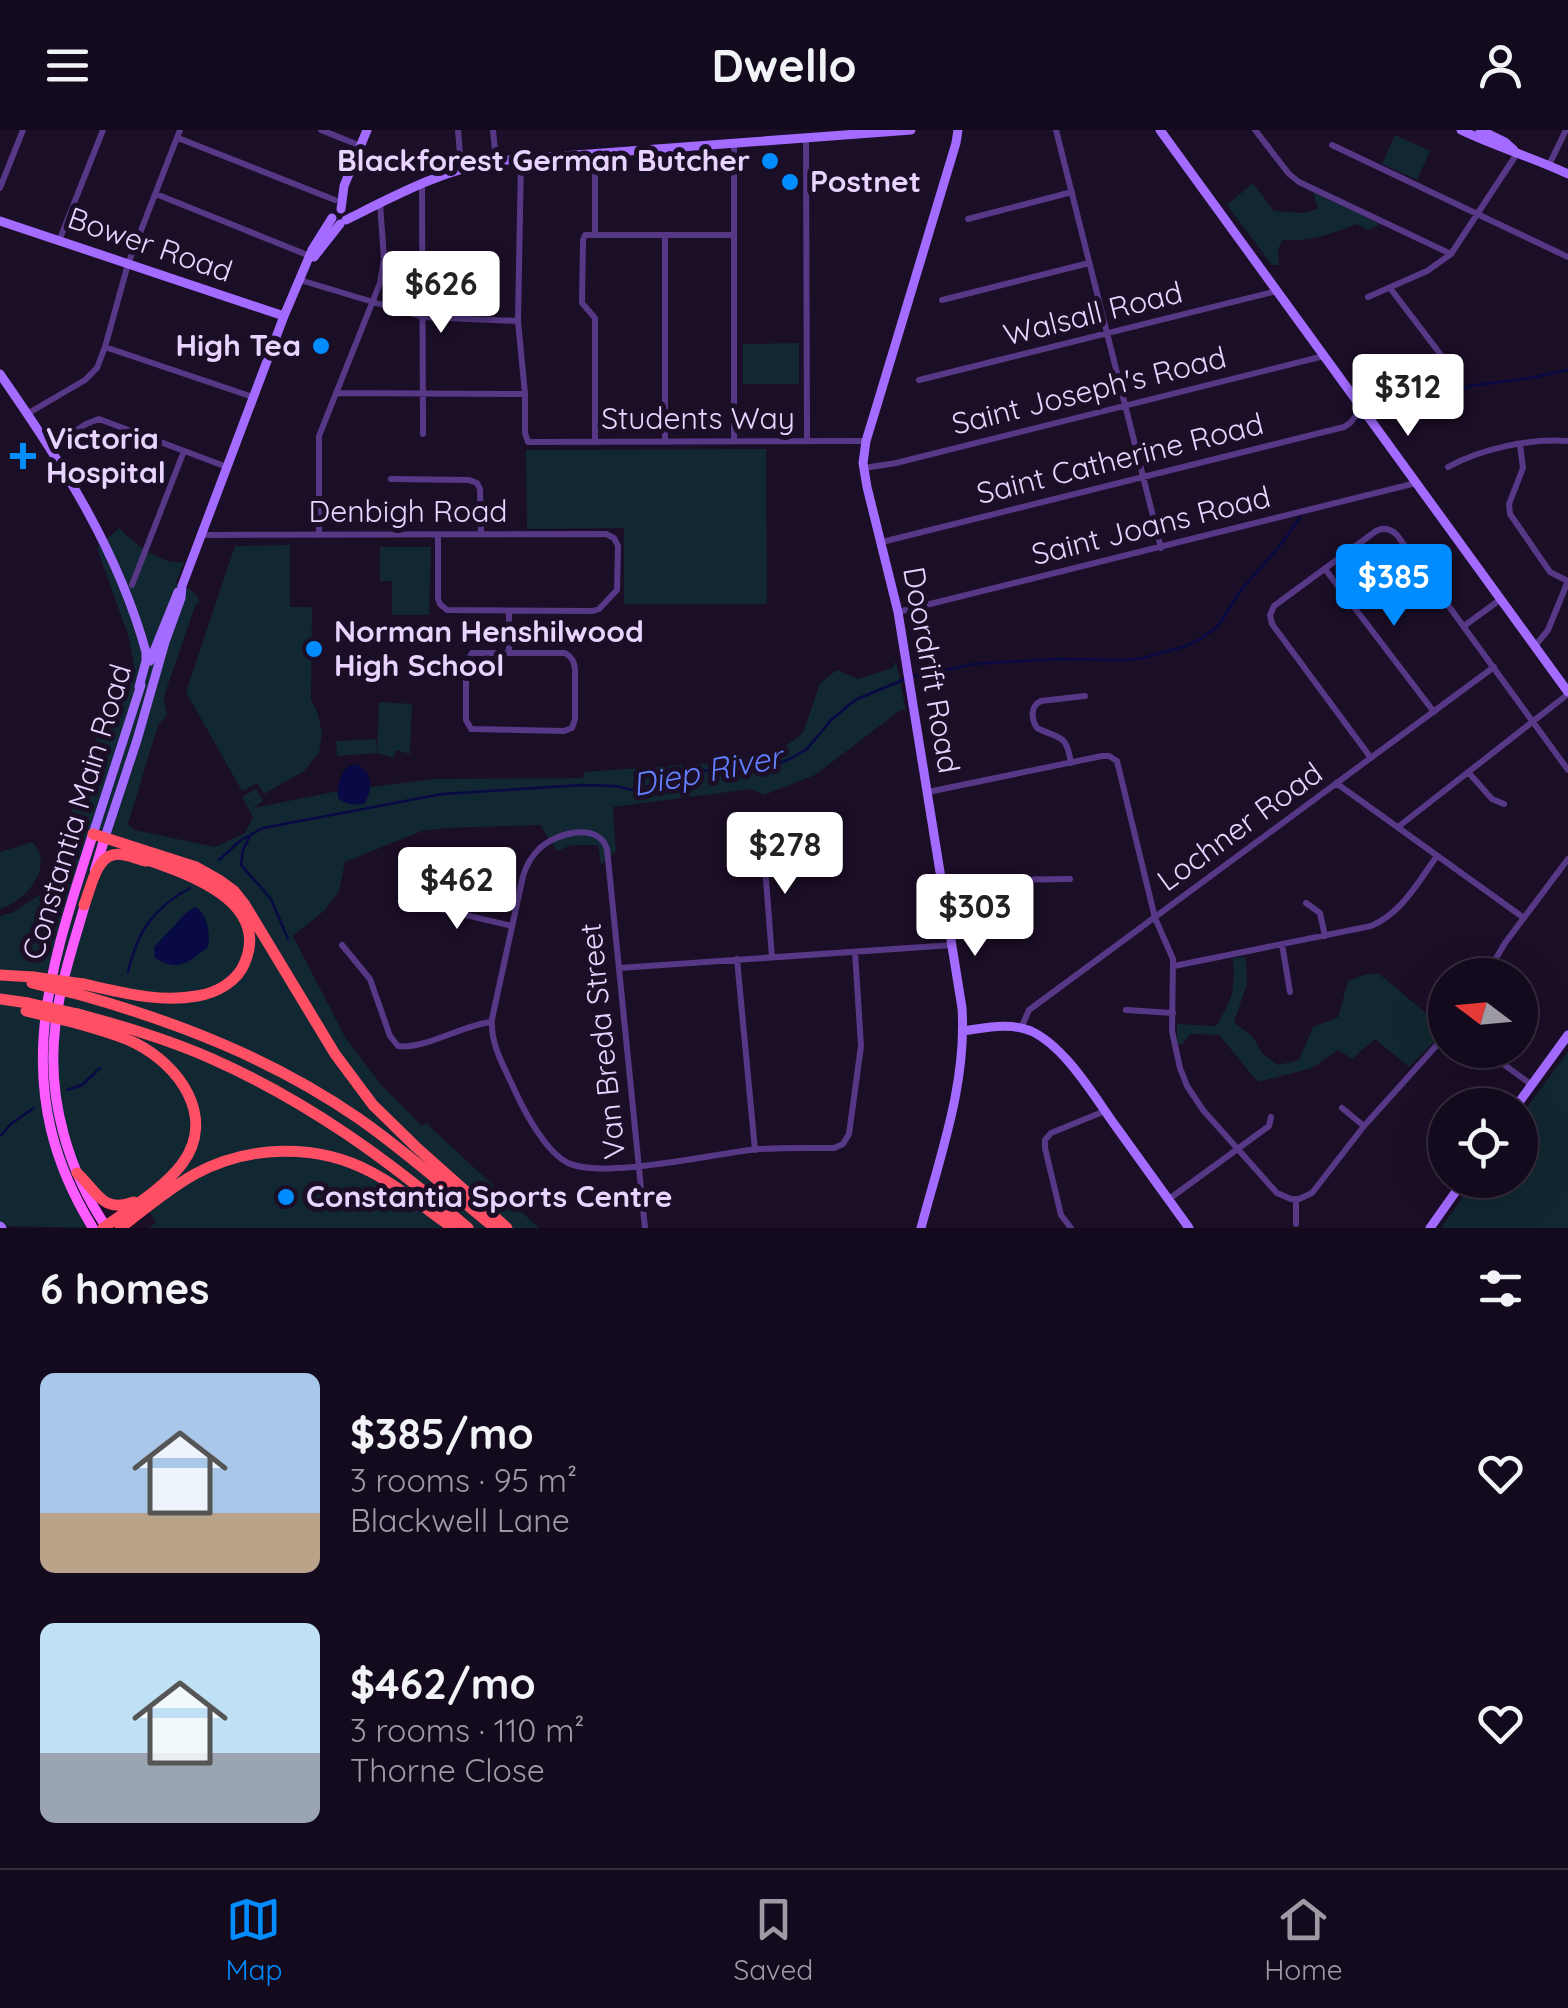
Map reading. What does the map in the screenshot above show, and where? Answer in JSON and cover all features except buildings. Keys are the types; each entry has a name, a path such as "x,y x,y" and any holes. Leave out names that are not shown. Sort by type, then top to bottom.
{"highway":[{"path":"0,977 164,999 201,996 235,978 246,961 249,947 247,929 228,899 204,882 98,839"},
{"path":"98,839 196,868 234,892 335,1054 373,1105 507,1228"},
{"path":"84,905 108,856 121,854 151,861"},
{"path":"82,990 182,1026 305,1085 397,1146 495,1228"},
{"path":"0,1002 124,1027 208,1057 318,1114 373,1151 468,1228"},
{"path":"77,1018 150,1052 176,1074 194,1106 196,1127 191,1148 180,1166 102,1228"},
{"path":"120,1228 169,1190 217,1164 251,1154 286,1151 314,1153 368,1170 453,1228"},
{"path":"78,1174 107,1203 124,1206 141,1200"}],"main road":[{"name":"Constantia Main Road","path":"98,839 59,1000 54,1060 61,1122 102,1228"},
{"name":"Constantia Main Road","path":"98,839 47,997 41,1061 46,1110 58,1158 76,1199 102,1228"}],"street":[{"path":"0,188 23,130"},
{"path":"58,240 103,130"},
{"path":"321,130 361,146"},
{"name":"Constantia Main Road","path":"98,839 134,750 182,586 284,316 308,261 339,213 349,172 367,130"},
{"path":"458,130 461,168"},
{"path":"493,130 496,161"},
{"path":"27,414 91,375 106,348 128,264 179,134 339,213 377,204 461,168 496,161 911,130"},
{"name":"Doordrift Road","path":"921,1228 954,1102 963,1031 953,945 898,612 864,468 866,441 958,130"},
{"path":"1056,130 1160,548"},
{"path":"1160,130 1568,693 1398,827"},
{"path":"1254,130 1298,182 1451,254"},
{"path":"1461,130 1568,174"},
{"path":"1480,130 1516,151"},
{"path":"1549,165 1566,130"},
{"path":"806,139 807,441"},
{"path":"734,144 734,441"},
{"path":"1332,145 1568,257"},
{"path":"1368,297 1426,271 1451,254 1516,151"},
{"path":"595,154 595,235"},
{"path":"336,393 525,394 518,321 521,159"},
{"path":"422,184 423,434"},
{"path":"968,219 1072,192"},
{"path":"156,194 308,261"},
{"path":"319,535 318,442 380,283 384,259 377,204"},
{"name":"Bower Road","path":"0,220 284,316"},
{"path":"665,235 665,442"},
{"path":"595,442 595,318 582,303 585,236 734,235"},
{"path":"942,300 1089,262"},
{"path":"299,280 423,317 518,321"},
{"path":"1390,288 1460,380"},
{"name":"Walsall Road","path":"920,380 1277,292"},
{"path":"106,348 253,398"},
{"name":"Saint Joseph's Road","path":"864,468 1324,356"},
{"path":"0,374 104,542 142,637 146,657 139,687"},
{"name":"Students Way","path":"525,394 525,438 530,442 866,441"},
{"name":"Saint Catherine Road","path":"882,542 1344,427 1366,413"},
{"path":"49,448 99,419 227,467"},
{"path":"1448,467 1480,451 1568,441"},
{"path":"1520,445 1524,468 1509,504 1510,514 1550,572 1568,581 1545,635 1535,646"},
{"path":"132,585 184,451"},
{"path":"391,479 476,482 480,489 481,534"},
{"name":"Saint Joans Road","path":"898,612 1416,483"},
{"path":"1370,758 1270,622 1270,612 1381,529 1392,530 1568,770"},
{"name":"Denbigh Road","path":"202,535 606,534 614,538 618,546 618,586 606,602 594,610 509,610"},
{"path":"438,535 438,599 452,611 509,610 509,653"},
{"path":"1324,569 1434,712"},
{"name":"Constantia Main Road","path":"98,839 139,687 182,586"},
{"path":"1464,626 1501,598"},
{"path":"142,637 153,651 152,682"},
{"path":"476,653 509,653 565,653 573,658 576,668 572,728 476,731 467,725 467,658 476,653"},
{"name":"Lochner Road","path":"1021,1028 1029,1010 1494,668"},
{"path":"1071,763 1066,743 1059,736 1037,728 1033,709 1041,700 1085,696"},
{"path":"928,792 1102,756 1113,758 1119,765 1154,918 1174,966 1175,1050 1187,1086 1203,1110 1277,1193 1296,1199 1312,1192 1428,1055"},
{"path":"1468,772 1492,799 1504,804"},
{"path":"1336,783 1524,918"},
{"name":"Van Breda Street","path":"512,926 525,869 541,846 564,835 592,833 604,840 644,1228"},
{"path":"762,841 772,957"},
{"path":"1174,966 1371,926 1405,901 1438,856"},
{"path":"1497,958 1568,858"},
{"path":"944,890 1007,880 1070,879"},
{"path":"412,902 512,926 491,1022 494,1044 520,1102 555,1154 588,1169 755,1150 834,1148 843,1144 848,1137 861,1046 855,952"},
{"path":"1306,903 1320,913 1325,936"},
{"path":"342,944 370,979 390,1036 398,1046 491,1022"},
{"path":"1282,944 1290,992"},
{"path":"619,968 953,945"},
{"path":"737,959 755,1150"},
{"path":"1126,1010 1173,1013"},
{"path":"963,1031 1001,1026 1021,1028 1047,1040 1105,1110 1189,1228"},
{"path":"1530,1088 1568,1036"},
{"path":"1509,1068 1532,1085"},
{"path":"1342,1108 1364,1126"},
{"path":"1071,1228 1060,1215 1045,1140 1054,1131 1105,1110"},
{"path":"1168,1199 1269,1126 1271,1117"},
{"path":"1430,1228 1451,1198"},
{"path":"1296,1199 1296,1224"}],"shaded area":[{"path":"1395,135 1430,151 1417,180 1382,164"},
{"path":"1253,183 1274,211 1302,213 1318,209 1313,192 1380,224 1368,230 1357,224 1302,240 1282,240 1279,265 1272,265 1227,205"},
{"path":"799,343 799,384 743,384 743,344"},
{"path":"766,449 767,604 624,604 624,528 527,529 526,450"},
{"path":"119,528 158,557 184,562 176,583 195,593 199,600 165,693 167,715 158,725 128,824 135,830 215,847 245,833 253,817 242,797 256,789 263,801 253,808 338,791 433,779 583,778 584,772 769,759 803,733 820,683 837,670 858,679 892,668 896,661 906,711 902,709 815,775 764,795 751,789 613,807 616,851 601,865 598,845 572,845 557,851 540,825 422,831 345,862 339,891 324,911 293,936 345,1037 383,1087 539,1228 149,1228 156,1222 141,1200 115,1206 77,1174 67,1181 93,1228 0,1226 0,916 14,912 54,885 65,838 73,827 72,810 83,769 135,672 129,638 97,548"},
{"path":"290,545 290,607 312,607 311,699 322,734 319,753 304,771 264,794 257,783 242,791 186,692 235,546"},
{"path":"380,547 431,547 429,615 392,615 392,581 380,581"},
{"path":"379,702 412,704 410,754 396,750 393,758 377,753 337,756 336,741 376,739 377,752"},
{"path":"356,764 366,772 370,786 365,803 354,805 338,798 338,793 343,772"},
{"path":"32,842 41,861 35,881 19,899 0,909 0,852"},
{"path":"195,907 207,924 208,947 177,965 155,958 154,947"},
{"path":"1246,957 1247,984 1234,1022 1278,1065 1299,1060 1313,1027 1338,1017 1348,981 1378,973 1428,1015 1428,1048 1409,1067 1375,1039 1352,1059 1338,1050 1312,1068 1258,1082 1219,1035 1190,1034 1183,1044 1177,1044 1177,1024 1216,1026 1232,994 1233,958"},
{"path":"1568,1051 1568,1228 1441,1228 1462,1198 1538,1198 1538,1092"}],"waterway":[{"name":"Diep River","path":"1373,411 1380,406 1410,403 1470,386 1568,370"},
{"name":"Diep River","path":"1358,422 1363,418"},
{"name":"Diep River","path":"912,677 974,664 1127,660 1186,646 1218,626 1241,590 1300,517"},
{"name":"Diep River","path":"219,860 241,840 263,828 442,794 583,785 632,790 670,775 770,766 807,749 831,720 855,700 905,679"},
{"path":"250,836 241,865 271,899 288,939"},
{"name":"Diep River","path":"128,972 148,922 190,888"},
{"name":"Diep River","path":"67,1090 82,1085 100,1068"},
{"name":"Diep River","path":"0,1136 34,1108"}],"place":[{"name":"Blackforest German Butcher","path":"770,161"},
{"name":"Postnet","path":"790,182"},
{"name":"High Tea","path":"321,346"},
{"name":"Victoria Hospital","path":"23,456"},
{"name":"Norman Henshilwood High School","path":"314,649"},
{"name":"Constantia Sports Centre","path":"286,1197"}]}
